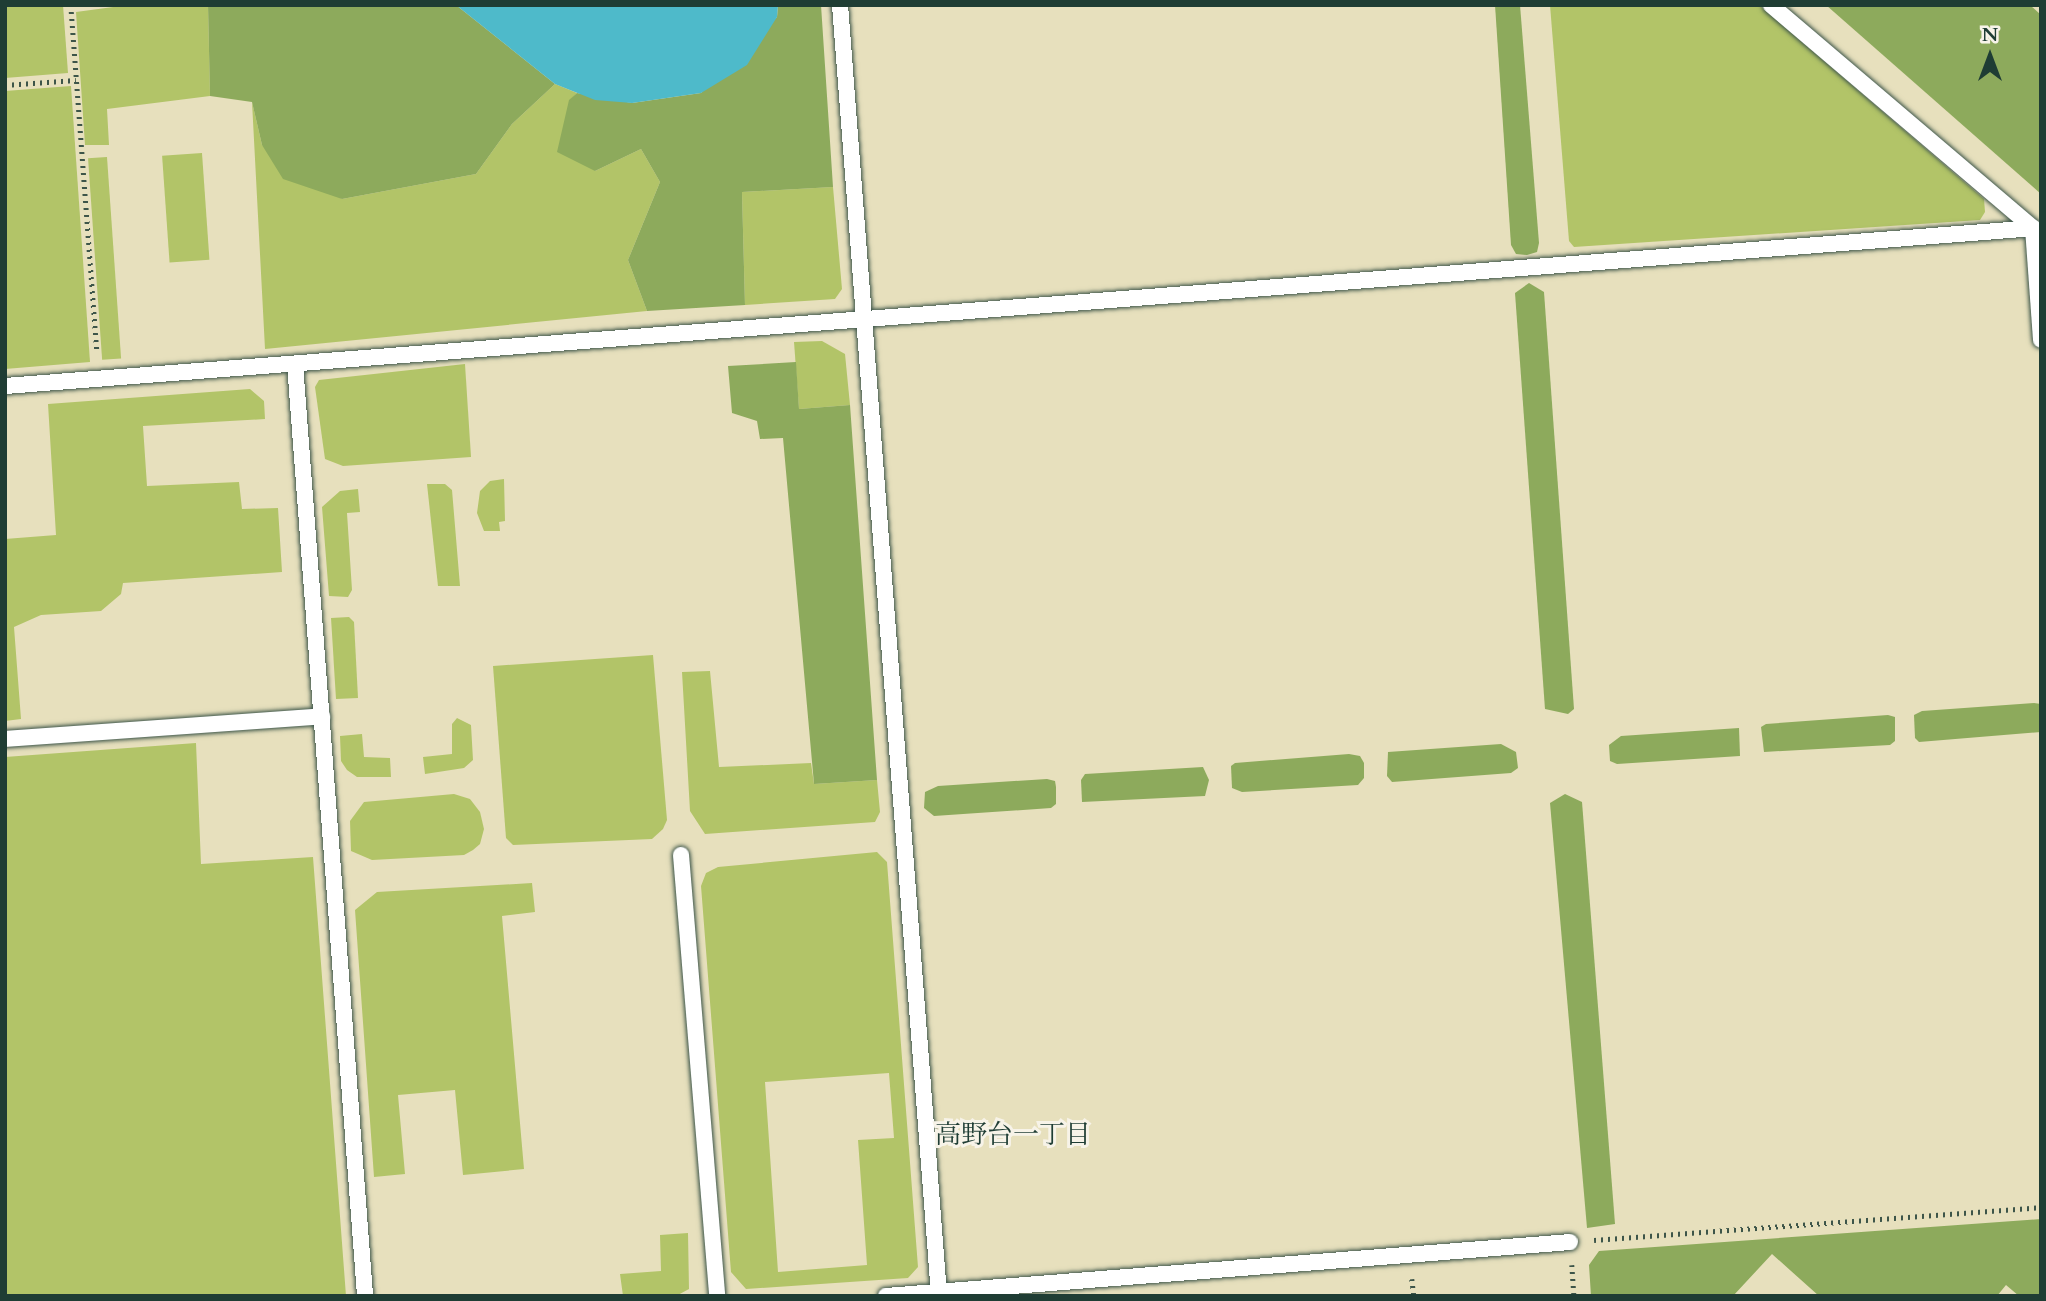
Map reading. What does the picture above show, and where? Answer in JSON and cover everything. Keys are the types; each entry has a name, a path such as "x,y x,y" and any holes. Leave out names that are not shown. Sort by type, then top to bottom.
{"lane":[{"path":"840,5 939,1294"},
{"path":"1771,5 2033,228 2041,340"},
{"path":"5,386 2033,228"},
{"path":"295,363 365,1296"},
{"path":"5,739 322,716"},
{"path":"681,855 717,1296"},
{"path":"886,1296 939,1294 1570,1242"}],"path":[{"path":"71,5 99,379"},
{"path":"5,85 76,80"},
{"path":"1574,1296 1570,1242 2041,1207"}],"green space":[{"path":"5,5 63,5 68,73 5,78"},
{"path":"128,5 208,5 210,96 107,109 109,145 85,145 76,12"},
{"path":"208,5 456,5 555,84 512,124 476,174 342,199 283,179 262,145 252,102 210,96"},
{"path":"778,5 821,5 833,187 742,192 745,305 647,311 628,260 660,182 641,149 595,171 557,152 569,100 577,93 632,103 701,93 777,17"},
{"path":"1495,5 1520,5 1539,243 1537,252 1527,255 1516,254 1511,245"},
{"path":"1550,5 1759,5 1984,199 1985,212 1980,220 1574,247 1569,241"},
{"path":"1826,5 2030,5 2041,15 2041,194"},
{"path":"555,84 577,93 569,101 595,171 641,149 660,182 628,260 647,311 265,349 252,102 262,145 342,199 476,174 512,124"},
{"path":"71,86 90,362 5,369 5,91"},
{"path":"202,153 209,260 170,263 162,156"},
{"path":"107,157 121,359 102,360 88,158"},
{"path":"833,187 842,289 835,299 745,305 742,192"},
{"path":"1529,283 1544,292 1574,709 1568,714 1545,709 1515,293"},
{"path":"822,341 845,354 850,405 799,409 794,342"},
{"path":"796,362 799,409 850,405 877,780 814,784 783,438 760,439 757,421 732,413 728,366"},
{"path":"465,364 471,457 343,466 325,459 315,387 319,380"},
{"path":"250,389 264,401 265,419 143,426 147,486 239,482 242,509 278,508 282,572 123,583 121,594 101,611 41,615 14,627 21,719 5,721 5,539 56,535 48,404"},
{"path":"504,479 505,521 499,522 500,531 484,531 477,513 480,491 490,481"},
{"path":"427,484 445,484 452,490 460,586 438,586"},
{"path":"358,489 360,512 347,513 352,590 348,597 329,596 322,507 340,491"},
{"path":"349,617 354,622 358,698 336,699 331,618"},
{"path":"653,655 667,820 663,829 652,839 513,845 506,838 493,666"},
{"path":"710,671 719,767 811,763 814,784 877,780 880,812 875,822 705,834 690,811 682,672"},
{"path":"2041,704 2041,732 1919,742 1915,738 1914,715 1922,711"},
{"path":"1888,715 1895,717 1895,741 1890,745 1764,752 1761,727 1766,724"},
{"path":"457,718 471,725 473,760 464,768 425,774 423,757 452,754 452,724"},
{"path":"1739,728 1740,756 1617,764 1610,761 1609,745 1621,736"},
{"path":"362,734 364,757 390,758 391,777 357,777 347,770 341,761 340,736"},
{"path":"196,743 201,864 313,857 346,1296 5,1296 5,757"},
{"path":"1501,744 1516,752 1518,768 1511,773 1392,782 1387,776 1388,752"},
{"path":"1349,754 1360,756 1364,763 1364,778 1358,785 1242,792 1232,788 1231,766 1235,763"},
{"path":"1203,767 1209,780 1205,796 1082,802 1081,780 1085,774"},
{"path":"1047,779 1055,781 1056,787 1056,804 1051,808 934,816 924,808 925,792 938,786"},
{"path":"454,794 470,799 480,812 484,829 480,844 464,855 372,860 351,851 350,821 364,802"},
{"path":"1565,794 1582,802 1615,1224 1587,1228 1550,803"},
{"path":"877,852 887,862 918,1267 908,1278 746,1289 731,1272 701,886 706,873 718,867","holes":["889,1073 894,1138 858,1140 867,1265 778,1272 765,1082"]},
{"path":"532,883 535,912 502,916 524,1169 463,1175 455,1090 398,1095 405,1174 374,1177 355,910 377,892"},
{"path":"2041,1219 2041,1296 2019,1296 2006,1285 1997,1296 1819,1296 1772,1254 1733,1296 1591,1296 1589,1265 1599,1251"},
{"path":"688,1233 689,1289 676,1296 623,1296 620,1274 661,1271 660,1235"}],"water":[{"path":"456,5 778,5 777,17 747,65 701,93 632,103 595,100 555,84"}],"district":[{"name":"高野台一丁目","path":"1013,1135"}]}
